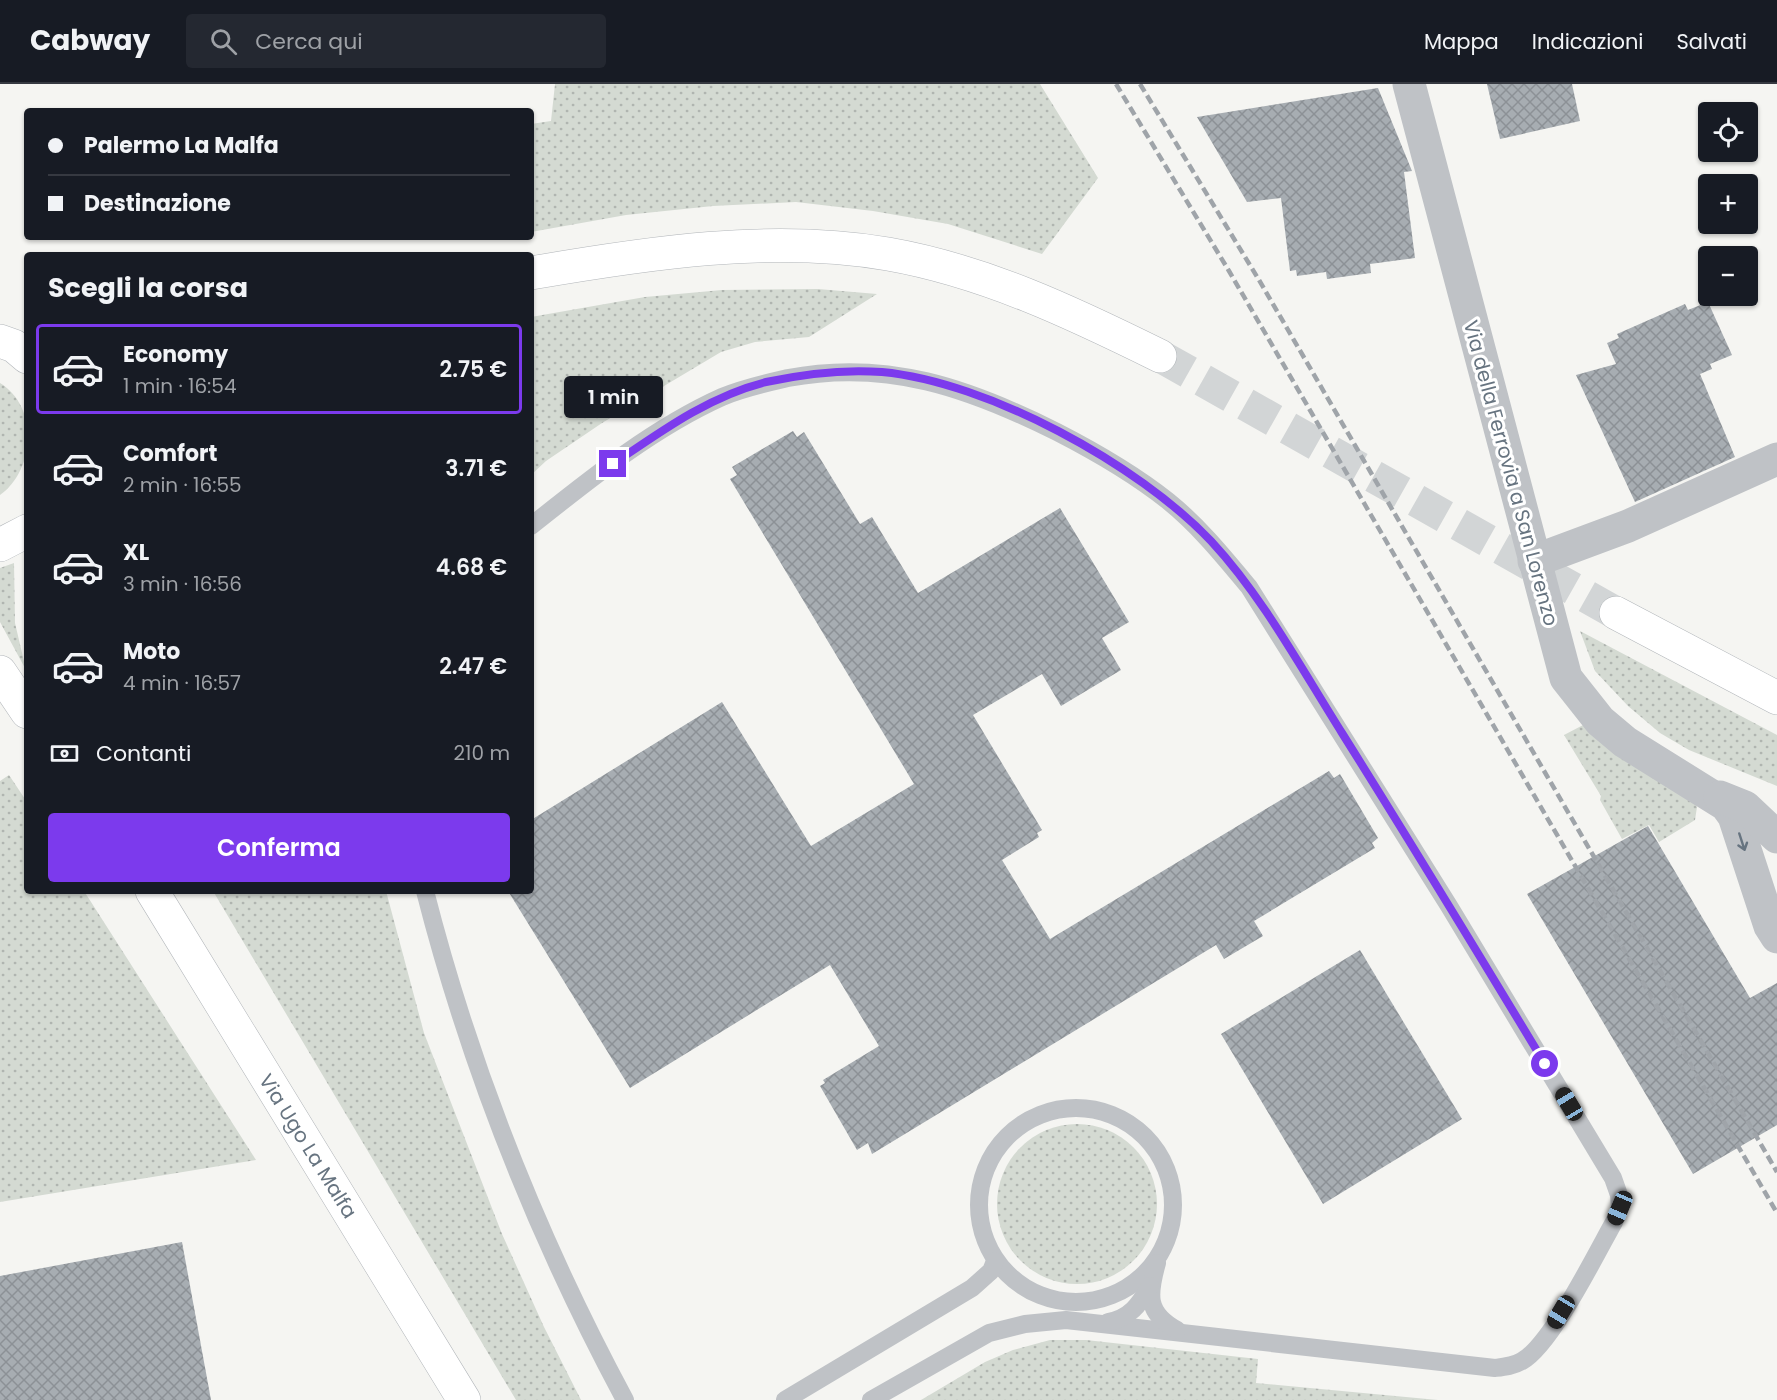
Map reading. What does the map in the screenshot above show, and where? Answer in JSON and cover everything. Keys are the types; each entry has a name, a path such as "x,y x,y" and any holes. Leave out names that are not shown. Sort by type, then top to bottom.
{"street":[{"name":"Via della Ferrovia a San Lorenzo","path":"1409,84 1566,678 1600,722 1650,760 1712,795"},
{"path":"534,273 666,254 751,247 819,246 889,254 961,272 1032,296 1160,357"},
{"path":"1534,561 1619,529 1777,459"},
{"path":"0,546 24,533"},
{"path":"1616,613 1777,698"},
{"path":"0,672 24,708"},
{"path":"1712,795 1745,807 1777,837"},
{"path":"1712,795 1726,805 1734,816 1770,926 1777,938"},
{"name":"Via Ugo La Malfa","path":"154,894 465,1400"}],"lane":[{"path":"534,524 594,476 668,428 723,397 764,383 817,373 881,372 969,393 1012,410 1114,463 1177,509 1210,540 1249,587 1327,709 1569,1104 1612,1178 1619,1195 1620,1208 1544,1341 1522,1361 1508,1367 1495,1368 1066,1320 1025,1324 989,1333 871,1400"},
{"path":"425,894 441,952 527,1192 581,1317 625,1400"},
{"path":"1103,1323 1120,1320 1131,1313 1150,1286 1158,1259 1170,1235 1174,1208 1171,1182 1162,1158 1145,1137 1124,1120 1097,1110 1068,1108 1040,1114 1014,1129 995,1151 982,1177 978,1206 981,1225 995,1261 1016,1281 1041,1296 1067,1302 1093,1301 1119,1293 1141,1279 1158,1259"},
{"path":"785,1400 972,1288 991,1271 995,1261"},
{"path":"1150,1286 1152,1305 1161,1322 1179,1331"}],"shaded area":[{"path":"555,84 1040,84 1098,178 1042,254 948,224 873,211 796,202 713,206 626,215 534,231 534,124 551,121"},
{"path":"818,289 877,294 809,337 755,342 721,352 602,423 546,461 534,472 534,316 645,297 722,290"},
{"path":"0,383 13,394 24,416 24,460 12,484 0,495"},
{"path":"14,563 15,623 24,666 0,622 0,568"},
{"path":"1580,631 1777,735 1777,786 1689,750 1660,733 1628,706 1595,671"},
{"path":"1585,724 1692,799 1697,807 1695,820 1659,842 1649,825 1622,839 1600,800 1601,796 1564,735"},
{"path":"9,775 24,798 24,894 86,894 256,1160 0,1202 0,781"},
{"path":"215,894 387,894 424,1033 502,1234 544,1327 581,1400 516,1400"},
{"path":"1077,1124 1093,1125 1108,1130 1134,1147 1151,1173 1156,1188 1156,1220 1151,1235 1134,1261 1108,1278 1093,1283 1077,1284 1061,1283 1046,1278 1020,1261 1003,1235 998,1220 997,1204 998,1188 1003,1173 1020,1147 1046,1130 1061,1125"},
{"path":"1050,1340 1086,1340 1258,1359 1256,1383 1438,1400 921,1400 985,1362 1013,1350"}],"building":[{"path":"1487,84 1572,84 1580,121 1500,139"},
{"path":"1378,88 1412,171 1404,172 1415,258 1370,264 1371,273 1327,279 1326,272 1297,276 1296,270 1290,271 1281,198 1247,202 1197,117"},
{"path":"1685,304 1688,310 1698,306 1710,306 1732,355 1710,364 1712,369 1700,374 1735,457 1635,502 1576,375 1616,364 1607,343 1619,338 1617,334"},
{"path":"793,431 797,437 804,432 860,524 872,517 918,593 1060,508 1129,622 1102,638 1121,670 1061,706 1042,674 973,715 1042,830 1037,833 1039,837 1002,860 1050,939 1329,771 1334,778 1340,774 1378,838 1372,843 1375,848 1254,921 1263,936 1224,959 1216,945 872,1154 868,1143 857,1150 820,1086 825,1083 823,1080 879,1046 830,965 630,1088 510,894 534,894 534,818 722,702 811,846 914,784 730,479 737,475 732,467"},
{"path":"1648,826 1750,998 1777,983 1777,1125 1693,1174 1527,894"},
{"path":"1360,950 1462,1119 1323,1204 1221,1034"},
{"path":"182,1242 211,1400 0,1400 0,1276"}],"tunnel":[{"path":"1160,356 1616,613"}],"railway":[{"path":"1116,84 1229,271 1777,1213"},
{"path":"1140,84 1259,280 1777,1172"}],"route":[{"path":"613,464 668,428 723,397 764,383 817,373 881,372 936,383 969,393 1012,410 1114,463 1168,502 1210,540 1249,587 1321,699 1545,1064"}]}
